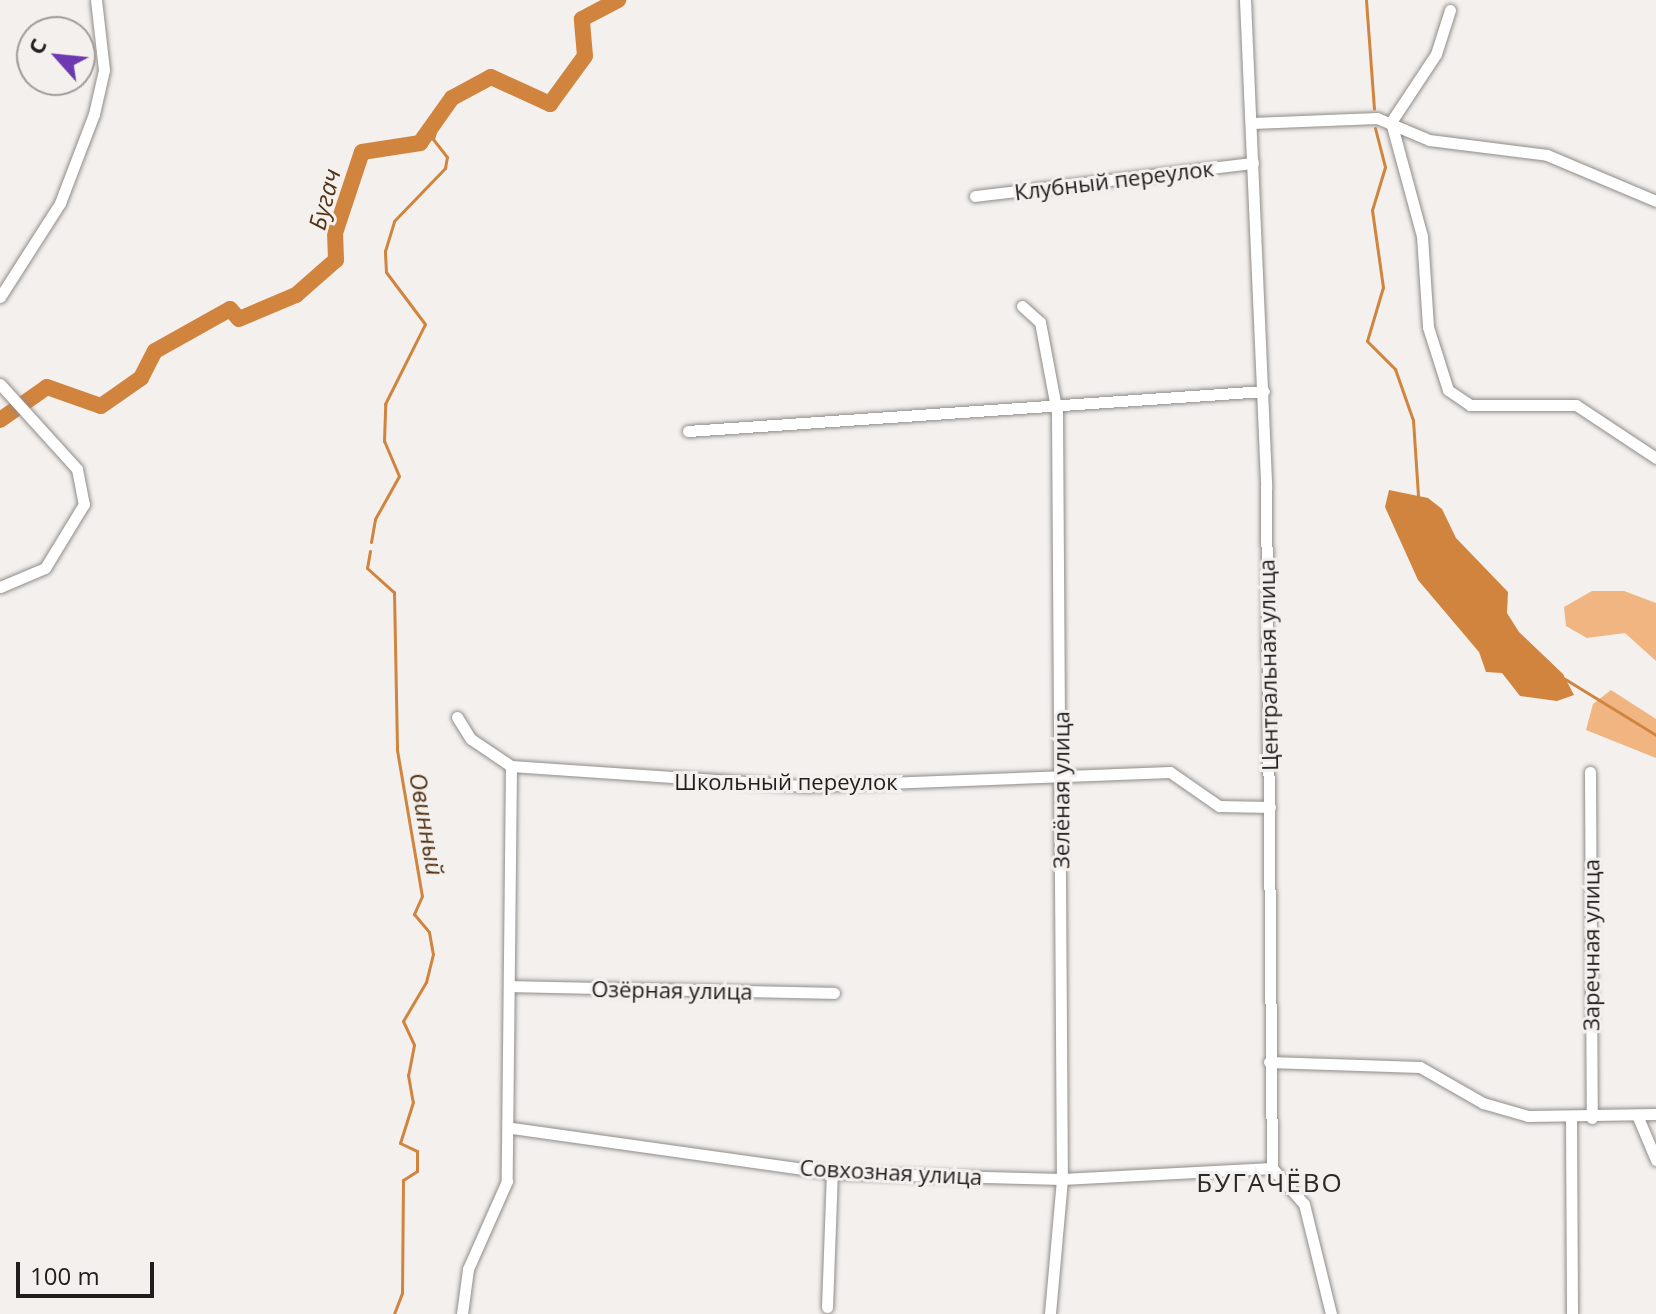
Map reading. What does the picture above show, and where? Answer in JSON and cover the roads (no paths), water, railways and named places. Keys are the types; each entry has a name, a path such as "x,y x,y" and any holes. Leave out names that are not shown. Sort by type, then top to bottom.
{"street":[{"path":"0,297 60,203 94,114 104,70 96,0"},
{"name":"Центральная улица","path":"1245,0 1264,391 1272,1168"},
{"path":"1450,10 1436,54 1391,122 1424,246 1428,327 1452,396 1470,405 1576,405 1656,458"},
{"path":"1252,123 1391,122 1429,140 1547,155 1656,201"},
{"name":"Клубный переулок","path":"975,196 1253,163"},
{"name":"Зелёная улица","path":"1022,306 1040,322 1053,402 1062,778 1062,1179 1050,1314"},
{"path":"0,384 77,469 84,504 45,568 0,587"},
{"path":"688,431 1053,402 1264,391"},
{"path":"457,717 480,746 511,766 512,1128 507,1181 468,1269 462,1314"},
{"name":"Школьный переулок","path":"511,766 731,785 1062,778 1170,772 1219,806 1270,807"},
{"name":"Заречная улица","path":"1590,772 1592,1118"},
{"name":"Озёрная улица","path":"510,986 834,993"},
{"path":"1269,1062 1420,1067 1498,1109 1571,1119 1656,1114"},
{"path":"1637,1115 1656,1160"},
{"path":"1571,1119 1572,1314"},
{"name":"Совхозная улица","path":"512,1128 832,1173 1062,1179 1244,1175 1272,1168"},
{"path":"1272,1168 1304,1204 1331,1314"},
{"path":"827,1307 832,1173"}],"waterway":[{"name":"Бугач","path":"0,420 47,387 101,406 141,378 155,351 230,309 239,319 296,295 336,260 335,233 362,152 420,143 452,98 491,77 550,104 585,56 582,19 618,0"},
{"path":"1366,0 1374,109"},
{"name":"Овинный","path":"371,542 375,519 399,476 384,441 385,404 425,324 386,272 385,251 394,221 445,168 447,157 433,139 438,122"},
{"path":"1375,128 1385,167 1372,210 1383,287 1367,341 1395,369 1413,420 1418,496"},
{"name":"Овинный","path":"370,551 367,568 394,592 397,750 422,896 414,914 429,932 433,954 426,982 403,1021 414,1045 408,1075 413,1102 400,1143 417,1151 417,1171 403,1180 402,1293 394,1314"},
{"path":"1565,679 1656,735"}],"district":[{"name":"БУГАЧЁВО","path":"1270,1183"}]}
